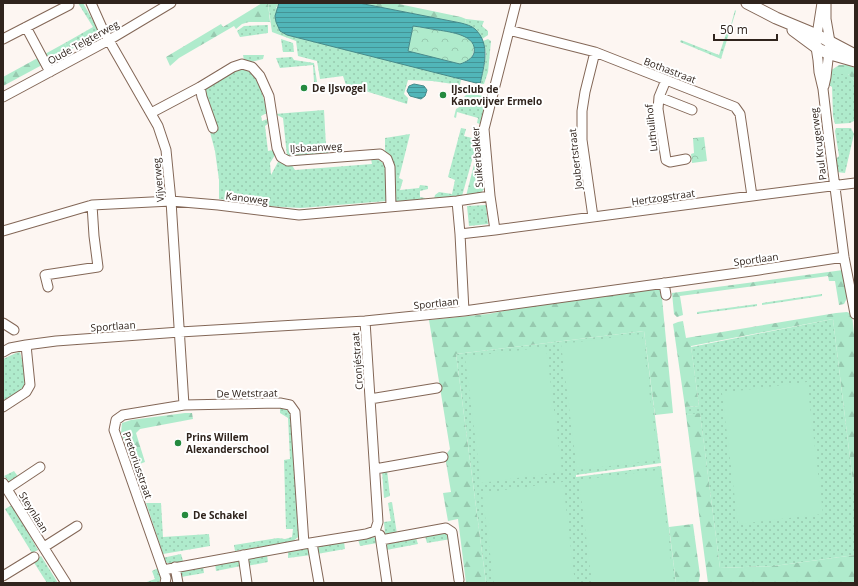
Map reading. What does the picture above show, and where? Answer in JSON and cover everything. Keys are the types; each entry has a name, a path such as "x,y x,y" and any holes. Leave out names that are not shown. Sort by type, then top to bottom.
{"street":[{"name":"Vijverweg","path":"91,3 103,30 158,126 166,150 180,332"},
{"name":"Oude Telgterweg","path":"3,97 109,40 171,3"},
{"name":"Suikerbakker","path":"495,230 490,196 484,129 516,3"},
{"path":"747,3 776,18 817,35 829,48 855,61"},
{"name":"Paul Krugerweg","path":"822,3 816,47 823,89 844,257 853,290 855,314"},
{"name":"Paul Krugerweg","path":"823,89 826,77 829,48 826,3"},
{"path":"4,38 70,5"},
{"path":"776,18 816,47 829,48 855,55"},
{"path":"26,27 50,72"},
{"name":"Bothastraat","path":"509,30 595,52 735,107 740,114 752,196"},
{"name":"Joubertstraat","path":"593,217 582,140 582,111 595,52"},
{"name":"IJsbaanweg","path":"151,113 200,87 232,67 242,64 252,67 260,76 269,96 277,148 281,157 288,162 380,154 387,159 390,167 391,207"},
{"name":"Luthulihof","path":"666,80 659,96 658,109 666,160 670,162 686,159"},
{"path":"200,87 213,128"},
{"name":"Luthulihof","path":"659,96 692,110"},
{"name":"Hertzogstraat","path":"495,230 855,183"},
{"name":"Kanoweg","path":"3,231 92,205 171,201 299,215 457,201 490,196"},
{"path":"457,201 464,311"},
{"path":"48,286 45,275 98,267 92,205"},
{"path":"460,234 495,230"},
{"name":"Sportlaan","path":"3,352 10,348 26,344 180,332 365,321 464,311 844,257"},
{"path":"664,283 666,295"},
{"name":"Cronjéstraat","path":"365,321 378,522 375,531"},
{"path":"3,323 14,330"},
{"path":"180,332 184,405"},
{"path":"3,407 26,392 30,385 26,344"},
{"name":"Cronjéstraat","path":"370,399 437,388"},
{"name":"De Wetstraat","path":"184,405 290,404 295,412 308,544"},
{"name":"Pretoriusstraat","path":"165,583 166,578 114,430 116,420 123,415 184,405"},
{"path":"375,469 443,457"},
{"name":"Steynlaan","path":"40,467 6,490 66,583"},
{"name":"Steynlaan","path":"44,548 77,526"},
{"path":"381,540 446,528 452,532 459,580"},
{"path":"163,570 366,534 375,531 380,535 387,583"},
{"path":"308,544 319,583"},
{"path":"243,555 247,583"},
{"path":"3,576 34,557"},
{"path":"175,567 178,583"}],"green space":[{"path":"78,3 83,3 100,33 68,51 65,43 93,27"},
{"path":"262,3 268,3 270,22 249,22 242,24 236,29 234,26 179,58 170,66 166,57 221,24 223,27"},
{"path":"268,3 279,3 276,8 461,80 460,85 432,81 408,80 404,94 408,98 407,104 346,85 343,76 320,79 317,61 298,56 296,41 272,32"},
{"path":"359,3 394,3 466,19 465,23 461,23"},
{"path":"735,10 736,11 721,59 680,42 681,40 719,55 726,34 729,32"},
{"path":"466,19 484,21 482,26 488,31 488,35 482,39 475,29 461,23 465,23"},
{"path":"268,25 268,33 240,37 237,31 244,26"},
{"path":"413,26 458,33 468,38 474,45 471,58 460,64 408,51"},
{"path":"281,39 293,43 294,52 283,52"},
{"path":"488,39 491,41 488,72 484,84 480,84 486,53 483,41"},
{"path":"65,43 68,51 3,86 3,77"},
{"path":"243,55 264,55 263,59 251,62 244,60"},
{"path":"292,57 294,60 314,63 317,82 314,82 313,65 280,68 276,58"},
{"path":"839,65 848,65 855,68 855,82 848,74 830,74 830,71"},
{"path":"239,68 248,70 258,84 263,96 267,113 261,116 262,121 270,118 270,122 265,126 268,151 274,150 275,155 270,163 271,175 279,160 291,164 295,170 372,164 371,159 378,160 383,163 385,167 387,201 301,208 265,206 219,199 219,180 215,151 210,132 216,130 203,88"},
{"path":"830,74 848,74 855,82 855,113 854,121 850,123 835,124 833,116 832,87 829,85"},
{"path":"467,92 486,97 480,124 477,123 478,118 457,112 456,118 454,117 456,109 461,106"},
{"path":"324,110 326,146 329,147 328,154 287,156 283,118 275,114"},
{"path":"461,128 466,129 464,136 476,139 478,132 480,132 462,196 434,199 435,195 439,192 452,194 455,180 448,177"},
{"path":"836,128 851,128 854,134 845,173 837,172 835,160 839,156 835,131"},
{"path":"410,134 399,178 403,180 400,190 419,188 420,185 428,186 428,189 420,191 420,197 425,198 424,200 395,202 394,168 385,154 385,138"},
{"path":"481,137 484,189 480,194 466,196"},
{"path":"704,137 707,161 692,163 691,154 694,153 693,138"},
{"path":"486,205 488,224 469,226 467,206"},
{"path":"843,270 847,298 844,304 839,305 835,281 829,281 828,276 680,296 683,315 677,317 674,314 672,293"},
{"path":"661,288 673,413 655,415 644,331 456,354 486,583 466,583 458,519 448,521 443,493 451,492 445,456 450,449 429,320 488,314 519,308"},
{"path":"822,294 822,296 762,305 762,303"},
{"path":"757,304 757,306 697,314 697,312"},
{"path":"847,312 852,314 855,344 855,499 833,319 691,346 699,406 685,407 673,324 683,321 686,338"},
{"path":"833,319 855,499 855,555 774,566 720,568 700,414 686,415 685,407 699,406 691,347"},
{"path":"644,331 661,463 576,475 576,477 661,466 676,583 486,583 456,354"},
{"path":"642,334 658,460 577,470 561,344"},
{"path":"546,347 562,472 481,483 465,357"},
{"path":"20,352 25,377 24,386 18,392 3,401 3,359"},
{"path":"807,382 823,514 738,524 722,393"},
{"path":"280,408 284,408 293,415 298,537 292,542 235,551 234,545 292,537 293,529 286,529 284,460 290,459 288,418 280,413"},
{"path":"192,413 193,419 140,429 136,433 145,462 134,466 121,433 122,423 131,420"},
{"path":"700,413 720,568 774,566 855,555 855,583 708,583 686,415"},
{"path":"387,470 390,496 384,498 382,471"},
{"path":"659,470 674,583 592,583 579,480"},
{"path":"14,471 19,478 13,482 9,481 4,476"},
{"path":"563,482 575,583 494,583 482,493"},
{"path":"392,502 397,534 387,536 385,534 384,522 391,521 388,503"},
{"path":"146,503 161,503 163,537 209,534 210,546 163,554"},
{"path":"12,505 38,550 32,553 5,509"},
{"path":"693,524 700,575 699,581 698,583 676,583 669,527"},
{"path":"445,532 449,533 451,539 427,543 425,536"},
{"path":"372,537 377,538 377,543 360,546 358,539"},
{"path":"416,538 418,544 386,550 386,545 390,543"},
{"path":"344,542 345,549 317,554 316,549 318,546"},
{"path":"309,547 311,555 288,558 288,550"},
{"path":"181,554 183,561 176,563 171,564 164,561 162,558"},
{"path":"267,555 268,562 247,566 247,558"},
{"path":"41,556 58,583 47,583 33,561"},
{"path":"239,559 241,566 216,571 215,563"},
{"path":"203,566 204,573 181,577 180,572 182,569"},
{"path":"158,568 162,578 159,583 144,583 155,579 152,571"}],"water":[{"path":"279,3 359,3 461,23 474,28 483,41 485,55 480,84 287,35 280,31 275,16","holes":["413,26 456,33 468,38 472,42 474,53 472,57 460,64 408,51"]},
{"path":"414,84 424,86 427,90 425,96 421,99 410,96 407,91 409,86"}],"place":[{"name":"De IJsvogel","path":"304,88"},
{"name":"IJsclub de Kanovijver Ermelo","path":"443,95"},
{"name":"Prins Willem Alexanderschool","path":"178,443"},
{"name":"De Schakel","path":"185,515"}]}
